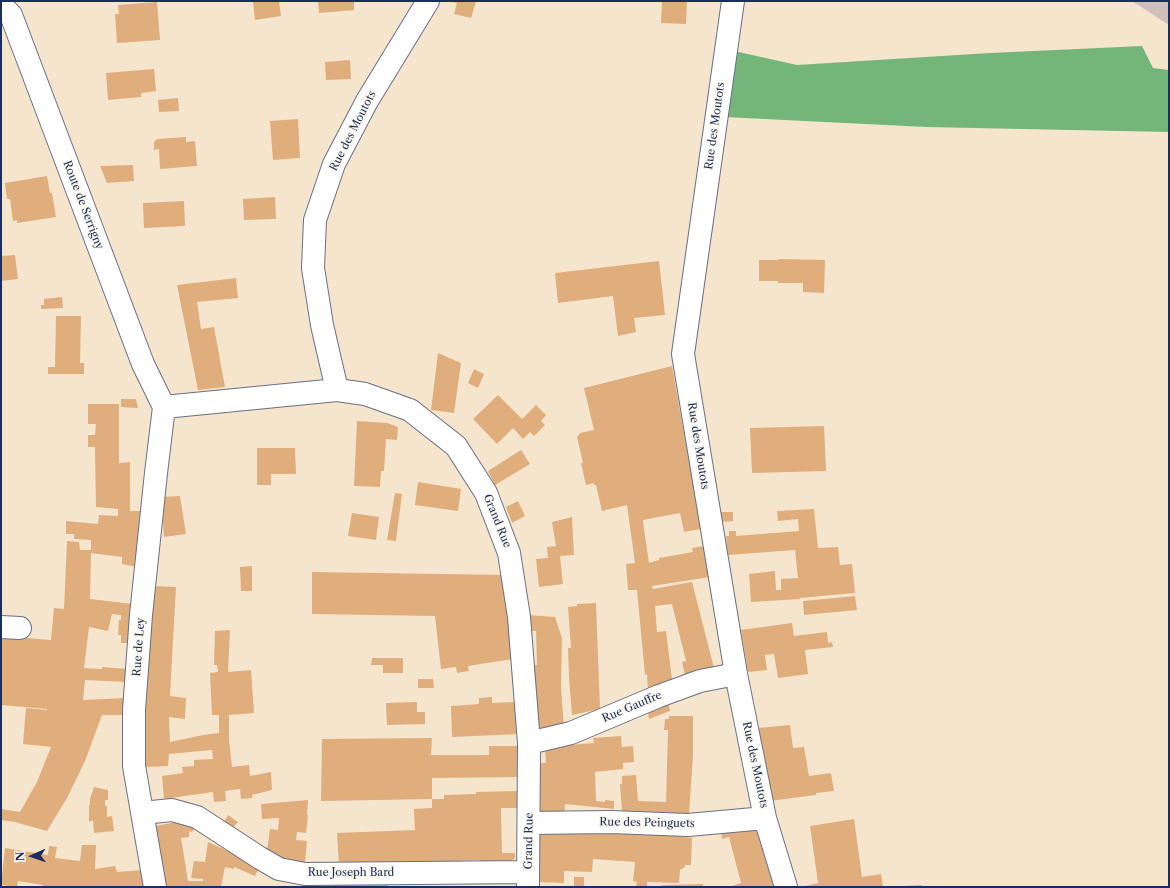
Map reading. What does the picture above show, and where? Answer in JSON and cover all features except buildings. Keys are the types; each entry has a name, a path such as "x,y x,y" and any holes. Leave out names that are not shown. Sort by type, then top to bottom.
{"street":[{"name":"Rue des Moutots","path":"337,390 322,325 313,268 315,220 334,164 367,102 428,1"},
{"name":"Rue des Moutots","path":"733,1 683,354 736,674 765,818 786,887"},
{"name":"Route de Serrigny","path":"9,7 143,364 164,407"},
{"name":"Grand Rue","path":"164,407 337,390 365,394 410,410 456,446 486,493 509,553 519,617 529,744 528,880"},
{"name":"Rue de Ley","path":"155,887 134,766 134,710 141,615 164,407"},
{"name":"Rue Gauffre","path":"529,744 571,733 659,696 700,681 736,674"},
{"name":"Rue Joseph Bard","path":"142,813 172,810 197,817 279,869 305,874 528,880"},
{"name":"Rue des Peinguets","path":"529,823 611,822 688,825 765,818"}],"shaded area":[{"path":"1132,1 1169,1 1169,25"}],"green space":[{"path":"1142,46 1153,68 1169,70 1169,132 926,127 724,117 734,51 797,65 990,53"}]}
